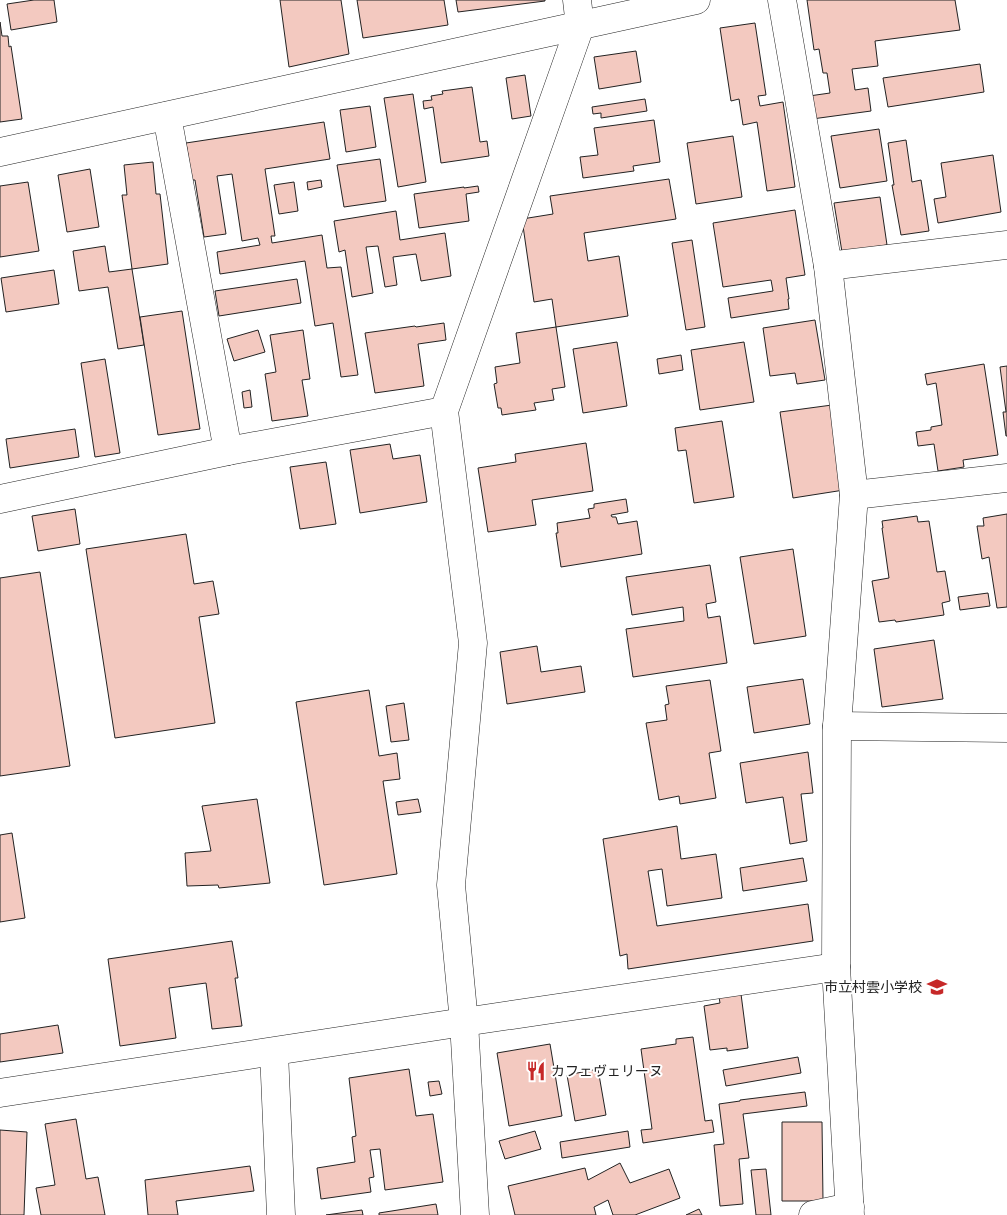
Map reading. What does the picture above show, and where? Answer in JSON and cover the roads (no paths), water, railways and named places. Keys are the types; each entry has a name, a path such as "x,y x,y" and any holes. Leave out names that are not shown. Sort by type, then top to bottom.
{"street":[{"path":"0,152 167,116 579,13 696,0"},
{"path":"782,0 828,266 854,495 837,726 836,967 850,1211 813,1215"},
{"path":"476,1215 464,1022 451,885 473,642 444,411 579,13"},
{"path":"167,116 228,451"},
{"path":"828,266 1007,244"},
{"path":"0,499 228,451 444,411"},
{"path":"854,495 1007,478"},
{"path":"837,726 1007,728"},
{"path":"0,1093 836,967"},
{"path":"274,1052 281,1215"}],"place":[{"name":"市立村雲小学校","path":"937,987"},
{"name":"カフェヴェリーヌ","path":"536,1071"}]}
